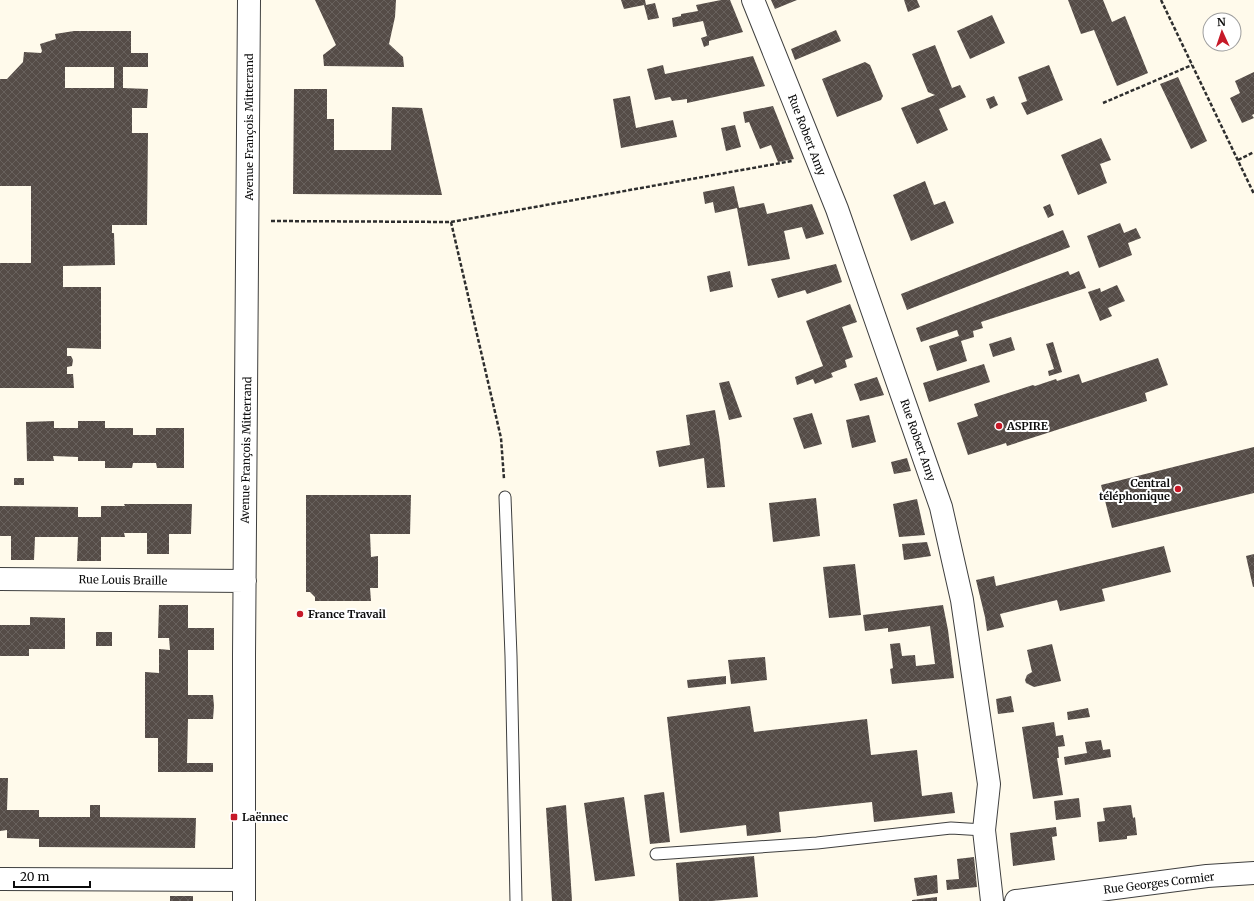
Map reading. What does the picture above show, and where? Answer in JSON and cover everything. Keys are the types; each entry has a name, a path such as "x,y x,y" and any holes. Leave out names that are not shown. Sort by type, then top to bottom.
{"street":[{"name":"Avenue François Mitterrand","path":"244,901 249,0"},
{"name":"Rue Robert Amy","path":"753,0 837,209 941,507 962,600 989,784 984,830 992,901"},
{"name":"Rue Louis Braille","path":"0,579 245,581"},
{"name":"Rue Georges Cormier","path":"1016,901 1207,876 1254,873"},
{"path":"0,879 244,880"}],"lane":[{"path":"505,497 511,656 516,901"},
{"path":"656,854 817,843 951,828 984,830"}],"path":[{"path":"1162,0 1254,194"},
{"path":"1103,103 1192,65"},
{"path":"1238,160 1254,152"},
{"path":"248,222 451,222 816,157"},
{"path":"451,222 501,438 505,497"}],"building":[{"path":"315,0 396,0 395,17 389,44 403,57 404,67 324,66 323,55 336,45"},
{"path":"621,0 645,0 646,5 655,3 659,18 648,20 644,5 624,9"},
{"path":"721,0 730,0 743,32 709,41 709,45 704,47 701,38 707,36 703,21 673,27 672,18 681,16 681,14 698,11 696,5"},
{"path":"771,0 797,0 775,9"},
{"path":"904,0 917,0 920,7 908,12"},
{"path":"1068,0 1103,0 1112,22 1125,16 1148,73 1117,86 1094,30 1081,34"},
{"path":"992,15 1005,43 970,59 957,31"},
{"path":"836,30 841,41 795,60 791,49"},
{"path":"74,31 131,31 131,53 148,53 148,67 123,67 123,88 148,89 147,108 132,108 132,133 148,133 147,225 112,225 112,233 114,233 115,265 63,266 63,287 101,287 101,349 67,348 67,356 71,356 73,360 72,366 67,367 67,374 73,374 74,388 0,388 0,263 31,263 31,186 0,186 0,79 7,79 23,62 24,52 41,53 42,51 40,44 56,39 55,34","holes":["65,67 114,67 114,88 65,88"]},
{"path":"935,45 952,88 960,85 966,97 939,109 948,130 917,144 901,108 935,95 928,92 912,54"},
{"path":"753,56 765,86 687,103 687,99 672,101 670,97 655,100 647,69 663,65 665,74"},
{"path":"865,62 870,65 883,96 881,100 837,117 822,79"},
{"path":"1049,65 1063,100 1027,115 1021,103 1027,101 1018,77"},
{"path":"1254,72 1254,114 1252,115 1254,118 1242,123 1230,98 1240,93 1235,81"},
{"path":"1178,77 1207,141 1191,149 1160,84"},
{"path":"294,89 327,89 327,119 334,119 334,150 391,150 392,107 422,108 442,195 293,194"},
{"path":"630,96 636,128 673,120 677,137 621,148 613,99"},
{"path":"994,96 998,105 990,109 986,99"},
{"path":"773,106 794,159 778,162 771,145 760,149 749,122 745,123 743,112"},
{"path":"735,125 741,147 726,151 721,128"},
{"path":"1101,138 1111,160 1100,164 1107,183 1078,195 1061,155"},
{"path":"925,181 934,205 945,201 954,223 911,241 893,195"},
{"path":"734,186 739,208 764,203 767,214 812,204 824,234 806,239 802,227 784,231 790,259 748,266 737,208 715,213 713,202 705,204 703,192"},
{"path":"1050,204 1054,215 1048,218 1043,207"},
{"path":"1120,223 1124,233 1136,228 1141,238 1128,243 1132,255 1099,268 1087,236"},
{"path":"1063,230 1070,247 907,310 901,294"},
{"path":"836,264 842,282 807,294 805,290 778,298 771,279"},
{"path":"730,271 733,287 710,292 707,276"},
{"path":"1068,271 1070,275 1079,271 1086,288 981,322 983,328 973,331 974,337 961,341 967,361 937,371 929,346 959,336 957,330 921,342 916,328"},
{"path":"1117,285 1125,301 1108,308 1112,316 1100,321 1088,292 1100,288 1101,292"},
{"path":"850,304 857,322 842,327 853,357 845,360 847,367 831,373 833,377 815,384 813,379 797,385 795,377 823,366 806,321"},
{"path":"1011,337 1015,350 993,357 989,344"},
{"path":"1053,342 1062,372 1049,376 1048,371 1054,369 1046,344"},
{"path":"1158,358 1168,385 1145,393 1147,401 1007,446 1006,443 968,455 957,423 978,416 974,404 1033,385 1035,386 1056,379 1057,381 1079,374 1082,383"},
{"path":"984,364 990,382 929,402 923,383"},
{"path":"877,377 884,395 860,401 854,384"},
{"path":"729,381 742,417 729,420 719,383"},
{"path":"715,410 725,487 707,488 704,458 659,467 656,451 690,445 686,415"},
{"path":"812,413 822,444 804,449 793,418"},
{"path":"869,415 876,442 852,448 846,420"},
{"path":"54,421 54,428 78,428 78,421 105,421 105,428 133,428 133,435 156,435 156,428 184,428 184,468 157,468 156,463 133,463 132,468 105,468 105,461 78,461 78,457 53,456 54,461 27,461 26,422"},
{"name":"Central téléphonique","path":"1254,447 1254,493 1112,528 1101,485"},
{"path":"907,458 911,471 894,474 891,462"},
{"path":"14,478 24,478 24,485 14,485"},
{"path":"306,495 411,495 410,534 370,534 371,557 378,556 378,588 370,588 371,601 315,601 315,597 310,592 306,592"},
{"path":"816,498 820,536 773,542 769,503"},
{"path":"917,499 925,535 899,537 893,504"},
{"path":"124,504 192,504 191,534 169,534 169,554 147,554 147,533 124,533 125,537 101,537 101,561 77,561 78,537 35,537 34,560 11,560 11,536 0,536 0,506 78,507 78,517 101,517 101,506 125,506"},
{"path":"927,542 931,556 904,560 902,544"},
{"path":"1164,546 1171,572 1102,589 1105,601 1060,611 1057,600 1000,614 1004,627 987,631 976,580 994,576 996,586"},
{"path":"1254,554 1254,587 1253,587 1246,556"},
{"path":"855,564 861,615 829,618 823,567"},
{"path":"159,605 188,605 188,628 214,628 214,650 188,650 188,695 213,695 214,706 213,719 188,719 187,763 213,763 213,772 158,772 158,738 145,738 145,672 159,673 159,649 170,650 169,638 158,638"},
{"path":"943,605 948,630 954,678 892,684 890,669 893,668 890,644 900,643 902,656 915,655 916,666 935,664 930,626 888,632 888,628 865,631 863,615"},
{"path":"30,617 65,618 65,649 29,649 29,656 0,656 0,625 30,625"},
{"path":"96,632 112,632 112,646 96,646"},
{"path":"1052,644 1061,681 1034,687 1026,683 1025,680 1027,675 1032,672 1027,650"},
{"path":"765,657 767,680 731,684 728,660"},
{"path":"726,676 726,684 688,688 687,680"},
{"path":"1011,696 1014,712 998,714 996,699"},
{"path":"750,706 754,732 867,719 871,755 917,750 922,796 952,792 955,813 874,822 872,802 779,812 781,832 747,836 746,825 680,833 667,717"},
{"path":"1088,708 1090,717 1068,720 1067,712"},
{"path":"1054,722 1056,736 1063,735 1065,746 1058,747 1059,758 1057,758 1063,795 1033,799 1022,727"},
{"path":"1101,740 1103,750 1110,749 1111,757 1065,765 1064,757 1087,753 1085,742"},
{"path":"0,778 8,778 7,810 39,810 39,817 90,817 90,805 100,805 100,817 196,818 195,848 39,847 39,839 7,838 7,830 0,831"},
{"path":"664,792 670,842 650,844 644,795"},
{"path":"624,797 635,876 595,881 584,803"},
{"path":"1079,798 1081,817 1056,820 1054,801"},
{"path":"566,805 572,901 552,901 546,808"},
{"path":"1131,805 1133,818 1135,817 1137,835 1127,836 1127,839 1099,842 1097,822 1105,821 1103,808"},
{"path":"1056,827 1057,836 1052,837 1055,860 1013,866 1010,833"},
{"path":"754,856 758,897 712,901 679,901 676,863"},
{"path":"974,857 977,887 947,890 946,880 959,879 957,859"},
{"path":"937,875 938,893 917,896 914,878"},
{"path":"170,896 193,896 193,901 170,901"},
{"path":"937,897 937,901 912,901 912,900"}],"place":[{"name":"ASPIRE","path":"999,426"},
{"name":"Central téléphonique","path":"1178,489"},
{"name":"France Travail","path":"300,614"},
{"name":"Laënnec","path":"234,817"}]}
